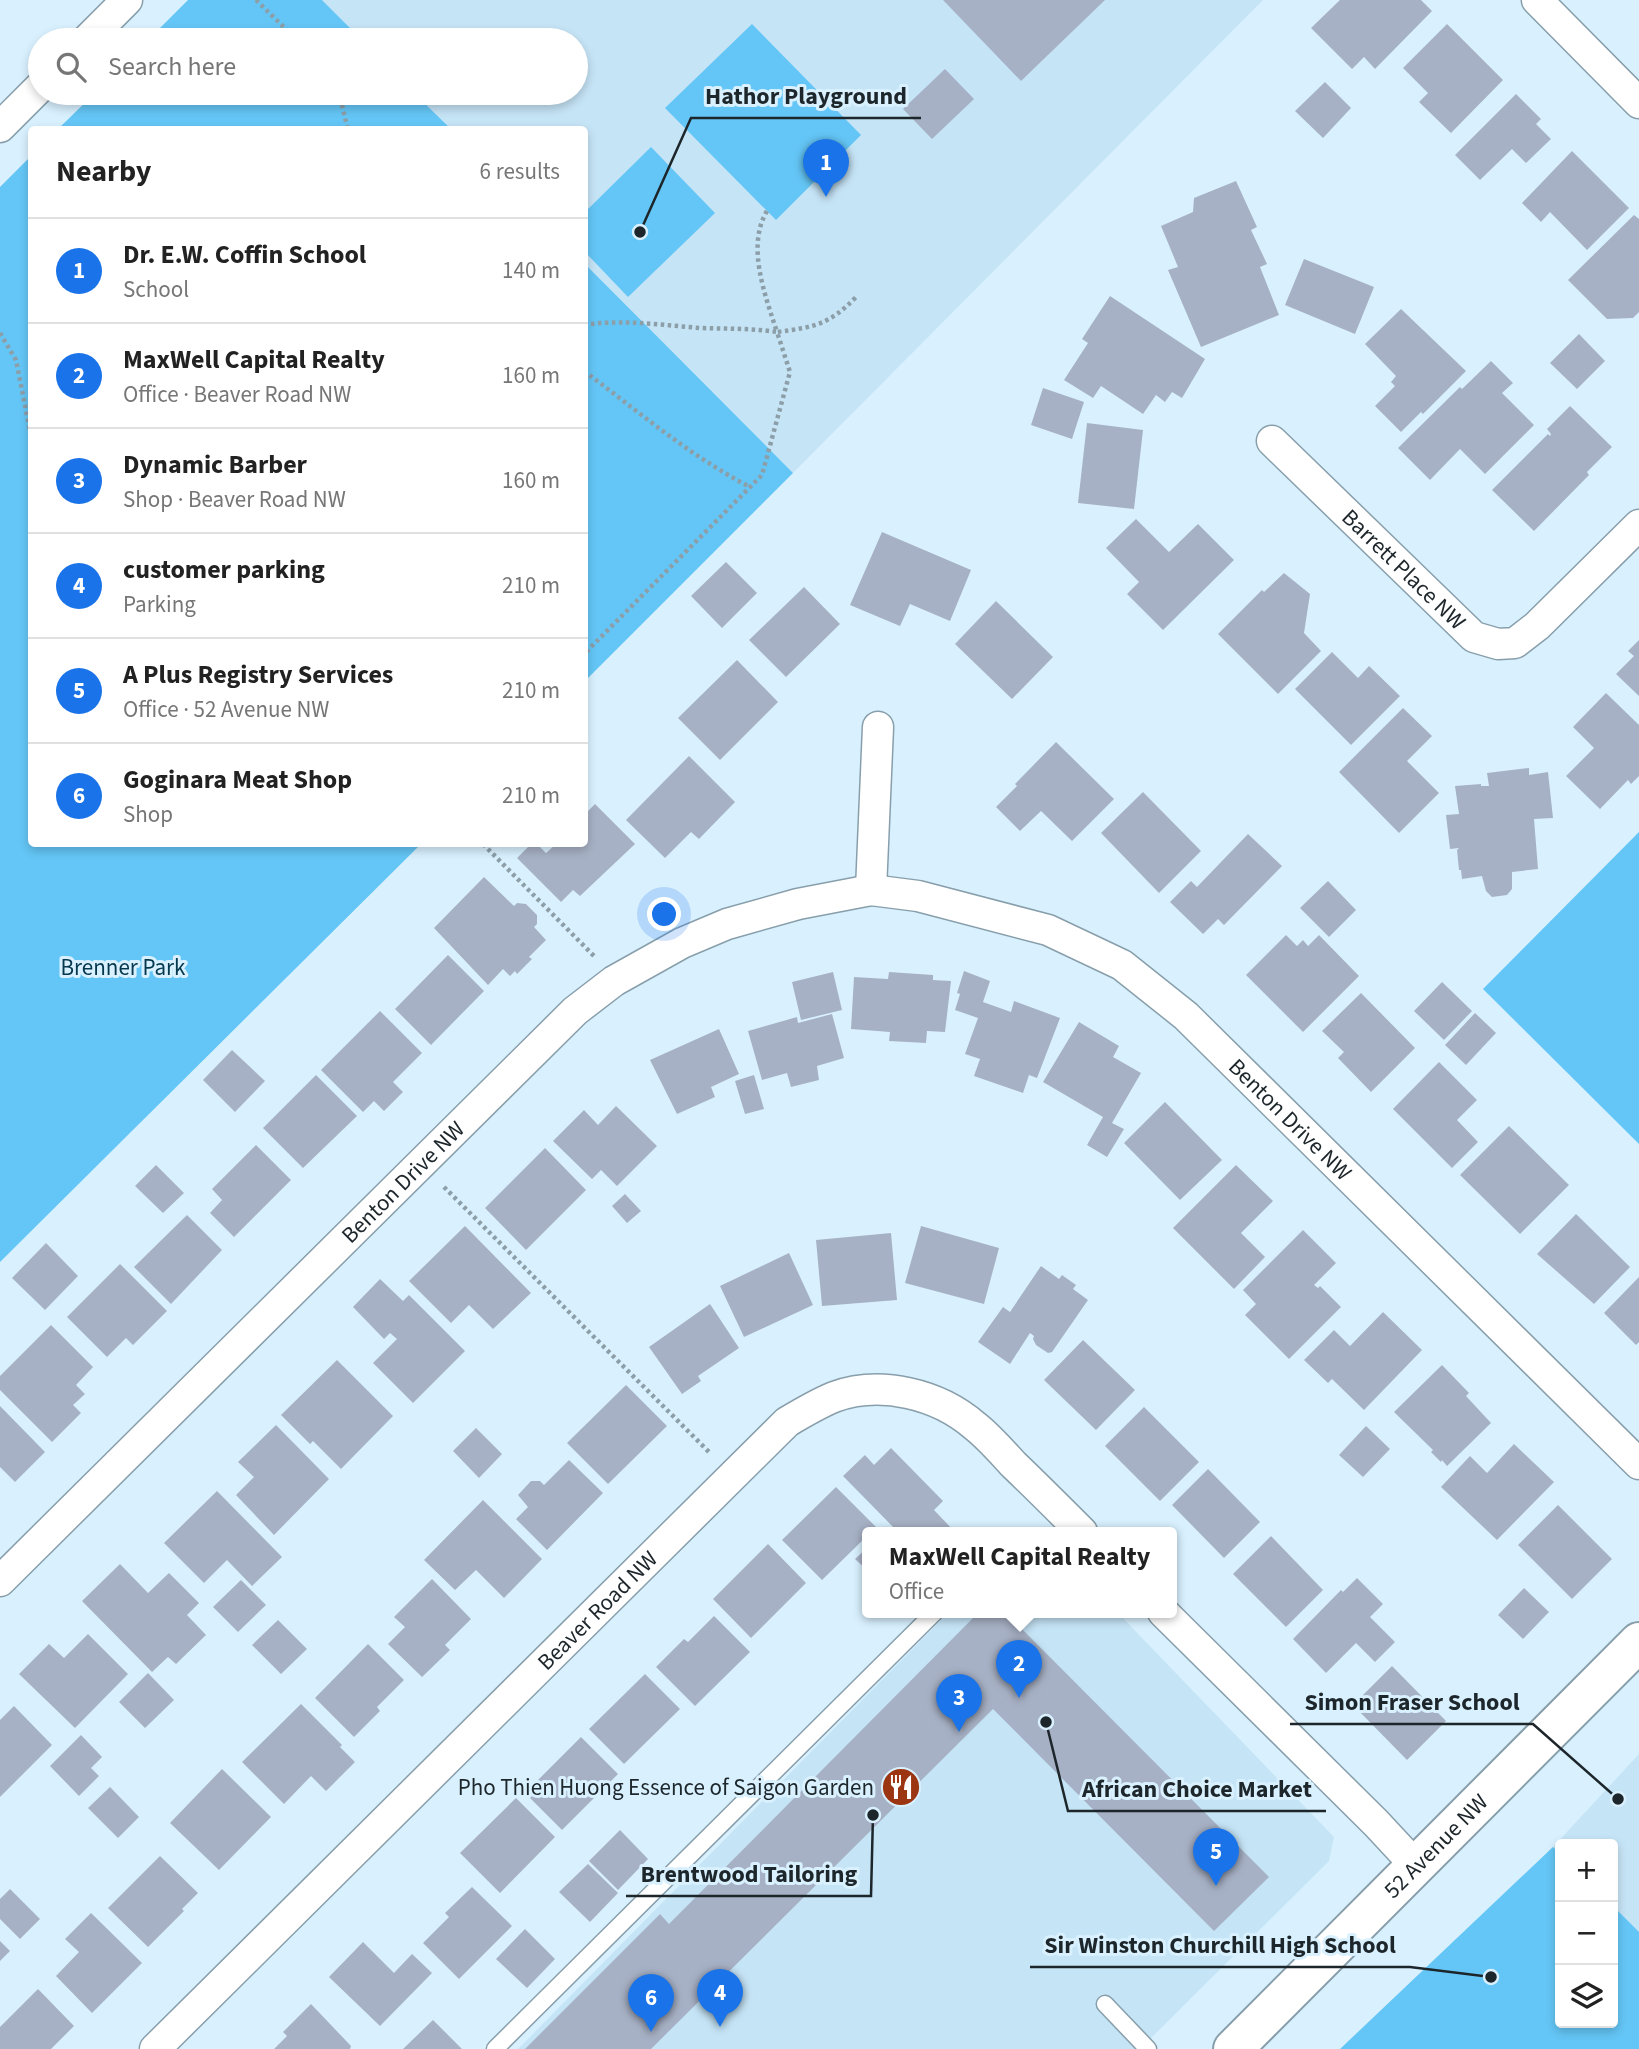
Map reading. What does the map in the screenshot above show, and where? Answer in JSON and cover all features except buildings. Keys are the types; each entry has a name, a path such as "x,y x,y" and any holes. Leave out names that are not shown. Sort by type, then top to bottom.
{"street":[{"path":"99,28 127,0"},
{"path":"1537,0 1635,93"},
{"path":"0,127 28,99"},
{"name":"Barrett Place NW","path":"1272,441 1475,637 1498,643 1515,642 1537,626 1639,525"},
{"path":"871,890 878,727"},
{"name":"Benton Drive NW","path":"0,1581 575,1012 614,981 682,943 727,924 798,904 871,890 929,899 1048,930 1122,965 1186,1016 1639,1464"},
{"name":"Beaver Road NW","path":"155,2049 787,1422 813,1406 837,1396 874,1390 896,1391 929,1398 950,1408 974,1425 1077,1527"},
{"path":"1169,1618 1416,1866"},
{"name":"52 Avenue NW","path":"1233,2049 1639,1642"}],"lane":[{"path":"495,2049 929,1618"},
{"path":"1105,2004 1148,2049"}],"path":[{"path":"256,0 285,28"},
{"path":"342,105 347,126"},
{"path":"588,650 762,475 790,372 764,290 758,259 760,223 767,211"},
{"path":"588,324 612,321 703,328 749,328 777,332 817,325 831,319 856,297"},
{"path":"0,333 16,360 28,420"},
{"path":"588,374 718,470 750,487"},
{"path":"486,847 595,957 614,981"},
{"path":"420,1164 733,1476"}],"shaded area":[{"path":"322,0 1263,0 793,473 588,267 588,126 448,126 426,105 588,105 588,28 350,28"},
{"path":"943,1618 1123,1618 1334,1837 1329,1861 1140,2049 518,2049"},
{"path":"1639,1754 1639,2049 1350,2049 1555,1845 1555,2028 1618,2028 1618,1839 1560,1839"}],"green space":[{"path":"188,0 322,0 350,28 160,28"},
{"path":"752,24 861,135 776,220 665,108"},
{"path":"83,105 426,105 448,126 61,126"},
{"path":"651,147 715,213 628,297 588,255 588,209"},
{"name":"Brenner Park","path":"28,159 28,847 418,847 0,1262 0,187"},
{"path":"588,267 793,473 588,678"},
{"path":"1639,832 1639,1144 1483,989"},
{"path":"1553,1847 1555,2028 1618,2028 1618,1911 1639,1932 1639,2049 1340,2049"}],"place":[{"name":"Dr. E.W. Coffin School","path":"826,197"},
{"name":"Hathor Playground","path":"640,232"},
{"name":"MaxWell Capital Realty","path":"1019,1698"},
{"name":"African Choice Market","path":"1046,1722"},
{"name":"Dynamic Barber","path":"959,1732"},
{"name":"Pho Thien Huong Essence of Saigon Garden","path":"901,1787"},
{"name":"Simon Fraser School","path":"1618,1799"},
{"name":"Brentwood Tailoring","path":"873,1815"},
{"name":"A Plus Registry Services","path":"1216,1886"},
{"name":"Sir Winston Churchill High School","path":"1491,1977"},
{"name":"customer parking","path":"720,2027"},
{"name":"Goginara Meat Shop","path":"651,2032"}]}
